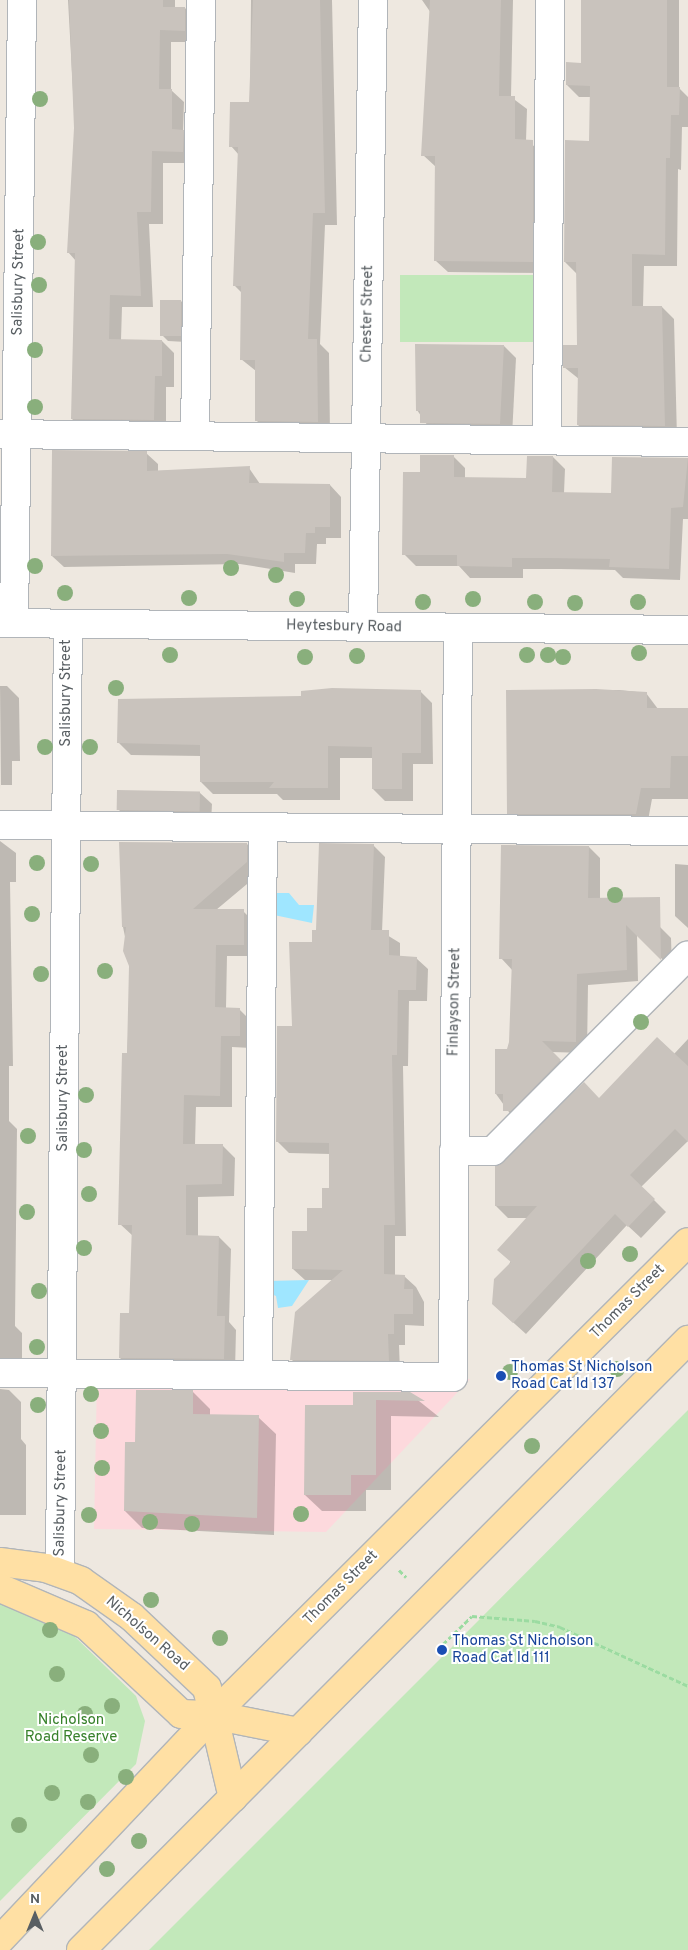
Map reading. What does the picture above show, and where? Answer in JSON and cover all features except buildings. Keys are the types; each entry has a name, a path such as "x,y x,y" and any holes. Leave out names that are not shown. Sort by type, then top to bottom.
{"main road":[{"name":"Thomas Street","path":"0,1940 213,1715 688,1242"},
{"path":"81,1950 688,1340"},
{"name":"Nicholson Road","path":"0,1562 60,1572 132,1617 207,1688 233,1798"},
{"path":"0,1588 86,1626 180,1714 213,1715 298,1732"}],"street":[{"name":"Salisbury Street","path":"7,623 9,434 22,0"},
{"path":"195,436 201,0"},
{"name":"Chester Street","path":"363,627 373,0"},
{"path":"547,440 550,0"},
{"path":"9,434 688,442"},
{"name":"Heytesbury Road","path":"7,623 688,630"},
{"name":"Salisbury Street","path":"60,1572 68,624"},
{"name":"Finlayson Street","path":"258,1375 452,1377 458,628"},
{"path":"0,825 688,831"},
{"path":"0,1373 258,1375 263,828"},
{"path":"454,1151 493,1151 688,954"}],"path":[{"path":"399,1570 406,1577"},
{"path":"443,1644 472,1616 527,1619 560,1627 688,1686"}],"shaded area":[{"path":"97,1377 470,1379 326,1532 94,1529"}],"green space":[{"path":"400,275 535,275 535,342 400,342"},
{"path":"688,1410 688,1950 149,1950 476,1623"},
{"name":"Nicholson Road Reserve","path":"0,1600 71,1633 136,1696 145,1721 136,1764 0,1901"}],"water":[{"path":"275,893 289,893 299,905 314,905 312,923 274,915"},
{"path":"309,1280 292,1306 278,1308 276,1296 267,1292 267,1281"}],"place":[{"name":"Thomas St Nicholson Road Cat Id 137","path":"501,1376"},
{"name":"Thomas St Nicholson Road Cat Id 111","path":"442,1650"}]}
